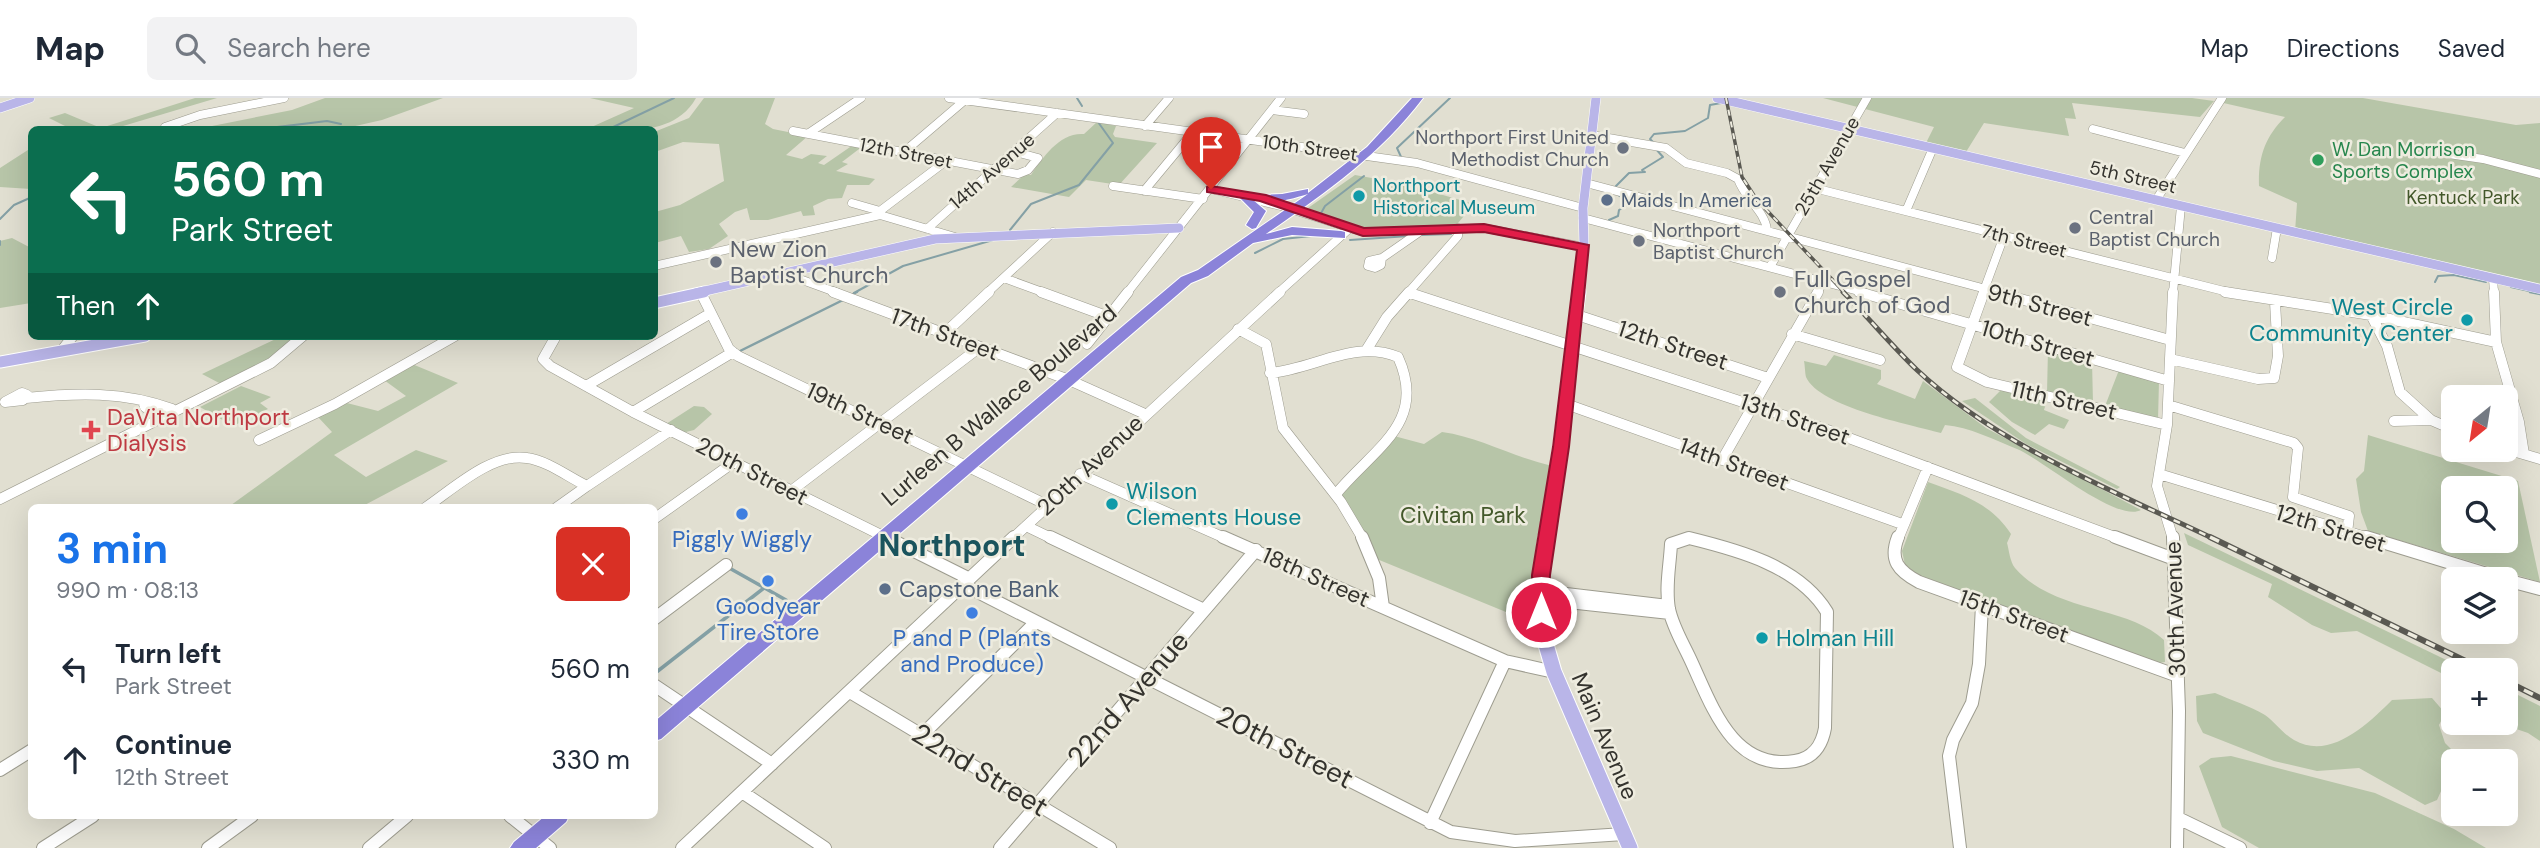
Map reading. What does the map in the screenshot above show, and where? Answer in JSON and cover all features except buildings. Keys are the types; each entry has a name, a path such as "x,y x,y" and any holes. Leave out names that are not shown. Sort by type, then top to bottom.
{"highway":[{"name":"Lurleen B Wallace Boulevard","path":"658,731 1121,336 1186,280 1202,262 1252,225 1286,207 1357,155 1406,114 1418,98"},
{"path":"1406,114 1424,98"},
{"name":"Lurleen B Wallace Boulevard","path":"1186,280 1203,273 1304,191 1357,155 1405,99"},
{"path":"1262,198 1283,198 1304,191"},
{"path":"1241,196 1260,211 1252,225"},
{"path":"1236,248 1292,231 1345,232"},
{"path":"535,844 556,819"}],"main road":[{"path":"0,108 30,98"},
{"name":"Main Avenue","path":"1596,98 1583,213 1584,247 1577,314 1540,594 1542,631 1554,672 1630,848"},
{"name":"5th Street","path":"1717,98 2540,289"},
{"path":"658,302 955,237 1179,228"},
{"path":"0,362 121,340"}],"street":[{"path":"168,126 201,115 284,98"},
{"path":"808,133 861,98"},
{"path":"1145,126 1169,98"},
{"path":"1087,344 1281,98"},
{"name":"25th Avenue","path":"1770,267 1847,128 1867,98"},
{"path":"904,152 957,99"},
{"name":"10th Street","path":"957,99 1357,155 1450,171 1583,213 2169,381"},
{"path":"2156,200 2221,100"},
{"path":"1272,110 1304,114"},
{"name":"14th Avenue","path":"928,229 1057,113"},
{"path":"2093,129 2185,153"},
{"name":"12th Street","path":"793,131 1018,174 1028,170 1038,158 1016,152"},
{"path":"1144,191 1193,132"},
{"path":"1586,183 1767,230 1766,221 1742,193 1738,179 1727,173 1686,163 1666,148 1591,135"},
{"path":"1906,211 1933,148"},
{"path":"2435,152 2483,159 2540,174"},
{"path":"658,266 880,213 946,161"},
{"path":"1113,186 1203,199"},
{"name":"7th Street","path":"1814,188 2275,302 2371,315 2496,342"},
{"path":"1211,189 1286,207"},
{"path":"1241,196 1262,198 1345,232 1420,232 1458,228 1495,230 1584,247"},
{"path":"852,202 955,237"},
{"name":"30th Avenue","path":"2177,848 2178,676 2174,559 2171,528 2159,497 2159,474 2167,425 2170,340 2181,206"},
{"path":"1367,349 1387,317 1458,236 1458,228"},
{"path":"2272,258 2277,228"},
{"name":"25th Avenue","path":"1767,230 1789,235"},
{"path":"944,334 1053,232"},
{"name":"20th Avenue","path":"682,848 1046,505 1345,232"},
{"path":"1382,258 1420,232"},
{"name":"9th Street","path":"1789,235 2170,340"},
{"path":"1971,324 2004,236"},
{"name":"17th Street","path":"783,274 1069,380 1145,414"},
{"path":"1004,278 1109,317"},
{"path":"2493,278 2496,342 2519,422 2524,454"},
{"path":"1722,460 1823,282"},
{"path":"634,412 733,352 701,293"},
{"name":"13th Street","path":"1410,293 1752,404 2174,559"},
{"path":"2170,359 2268,380 2277,374 2275,302"},
{"path":"586,386 711,313"},
{"name":"12th Street","path":"1577,314 1768,378"},
{"path":"2371,315 2387,346 2400,392 2431,420 2441,424"},
{"name":"11th Street","path":"1971,324 1957,362 1963,372 1987,382 2167,425"},
{"path":"1102,327 1121,336"},
{"path":"1238,329 1260,338 1268,346 1273,400 1283,428 1336,494 1380,576 1384,589 1383,607"},
{"path":"1793,334 1880,360"},
{"path":"62,350 70,340"},
{"path":"0,499 271,363 298,340"},
{"path":"259,440 335,404 448,340"},
{"name":"20th Street","path":"553,340 544,354 546,363 586,386 885,537 1036,622 1430,823 1476,839 1516,842 1624,834"},
{"path":"792,491 980,347"},
{"path":"1270,373 1300,369 1348,350 1367,349 1398,357 1406,369 1408,394 1399,429 1336,494"},
{"name":"19th Street","path":"733,352 1046,505"},
{"path":"26,398 115,395 143,401 145,407 160,416 170,415"},
{"name":"14th Street","path":"1566,404 1902,524"},
{"path":"2168,405 2294,443 2298,448 2292,496 2348,516 2347,533"},
{"path":"2394,421 2431,420"},
{"path":"562,504 671,430"},
{"path":"2518,452 2540,459"},
{"path":"431,504 493,466 513,457 532,460 587,486"},
{"path":"658,517 734,463"},
{"path":"1902,524 1928,467"},
{"name":"18th Street","path":"1080,474 1505,661 1554,672"},
{"name":"12th Street","path":"2159,474 2461,567"},
{"name":"15th Street","path":"1902,524 1892,562 1898,570 1919,582 2178,676"},
{"path":"1026,526 1204,611"},
{"path":"1672,529 1681,538 1711,544 1787,573 1807,584 1822,599 1827,612 1822,744 1809,758 1787,764 1761,760 1738,747 1723,730 1669,610 1671,544 1681,538"},
{"name":"22nd Avenue","path":"1000,848 1256,550"},
{"path":"658,616 726,565"},
{"name":"12th Street","path":"2518,584 2540,589"},
{"path":"1540,594 1550,600 1669,610"},
{"path":"1960,848 1949,756 1953,740 1972,703 1979,664 1982,605"},
{"path":"922,735 1036,622"},
{"path":"1430,823 1505,661"},
{"path":"658,688 772,764"},
{"name":"22nd Street","path":"850,692 1110,848"},
{"path":"0,769 28,752"},
{"path":"742,792 825,848"},
{"path":"2178,818 2240,848"},
{"path":"43,848 88,819"},
{"path":"208,848 248,819"},
{"path":"369,848 403,819"},
{"path":"513,819 535,844"}],"green space":[{"path":"195,98 217,98 123,126 107,126"},
{"path":"325,98 443,98 382,120 355,126 212,126 292,110"},
{"path":"590,98 696,98 687,111 658,126 594,126 634,108"},
{"path":"704,98 775,98 765,124 773,129 808,136 786,155 802,159 811,154 827,156 818,163 824,165 853,145 863,146 842,162 848,164 836,171 875,179 869,185 847,185 842,198 828,199 813,206 815,215 803,216 801,211 768,220 750,220 747,208 735,212 719,224 728,236 709,249 689,252 681,236 658,242 658,211 680,205 724,181 719,144 683,142 658,151 658,130 689,118"},
{"path":"1823,98 2192,98 2214,101 2200,117 2072,103 2076,119 2065,118 2069,136 1984,123 1966,152 1926,143 1934,127"},
{"name":"Kentuck Park","path":"2222,98 2363,98 2516,125 2540,123 2540,289 2295,232 2297,203 2259,186 2264,148 2272,132 2285,117 2219,102"},
{"path":"65,113 96,126 65,126 49,118"},
{"path":"1097,122 1116,126 1113,134 1115,137 1157,143 1119,185 1086,180 1069,197 1011,187 1025,174 1031,175 1060,141 1075,134 1084,134"},
{"path":"28,150 28,189 0,187 0,168"},
{"path":"1355,175 1405,184 1474,204 1453,229 1363,232 1308,208"},
{"path":"12,238 28,246 28,303 0,308 0,241"},
{"path":"274,340 307,340 223,385 202,374"},
{"path":"2048,349 2092,361 2093,403 2047,393"},
{"path":"1834,355 1881,370 1881,379 1877,384 1915,399 1923,381 1986,428 2141,510 2130,512 2097,499 2028,455 1982,434 1945,425 1941,433 1889,420 1828,397 1814,388 1806,377 1804,361 1826,366"},
{"path":"412,364 458,383 334,455 366,477 416,450 448,461 367,504 233,504 332,432 318,417 343,402 378,411 406,396 384,380"},
{"path":"2119,370 2159,381 2158,420 2105,406"},
{"path":"241,386 271,397 260,403 268,409 233,426 200,407"},
{"path":"2003,388 2048,397 2044,410 2069,420 2064,429 2049,424 2035,435 2012,422 1989,402"},
{"path":"1975,398 2026,438 2120,487 2117,489 2026,444 1962,401"},
{"path":"694,406 704,407 712,414 694,430 682,433 666,424"},
{"name":"Civitan Park","path":"1442,432 1470,438 1553,466 1532,593 1533,623 1372,557 1339,495 1394,436 1424,444"},
{"path":"2368,435 2441,457 2441,462 2456,462 2502,476 2441,476 2441,553 2368,531 2361,512 2356,479 2364,471"},
{"path":"2518,481 2540,582 2518,575 2518,567 2489,567 2442,553 2518,553"},
{"path":"1928,482 1974,501 1994,514 2011,534 2007,543 2013,565 2031,583 2070,601 2131,620 2149,629 2164,640 2165,662 2158,663 1916,574 1905,565 1902,551"},
{"path":"2184,533 2442,658 2441,673 2357,631 2331,633 2312,625 2268,597 2272,584 2188,545"},
{"path":"2215,693 2265,715 2294,740 2321,746 2348,737 2392,700 2432,698 2441,708 2441,735 2451,749 2441,749 2441,791 2437,800 2425,805 2359,768 2317,771 2274,761 2203,733 2197,721 2196,696"},
{"path":"2518,695 2540,706 2540,741 2518,730"},
{"path":"2231,756 2375,793 2441,823 2441,826 2454,829 2486,848 2259,848 2222,827 2199,766 2211,758"}],"waterway":[{"path":"615,126 674,98"},
{"path":"1077,98 1082,106"},
{"path":"1402,159 1397,148 1450,98"},
{"path":"1654,143 1650,139 1654,134 1685,131 1708,118 1710,105 1721,103"},
{"path":"286,126 327,121 341,124"},
{"path":"1010,230 1031,204 1079,185 1113,143 1098,122"},
{"path":"1615,187 1629,173 1645,172 1642,170 1663,157 1655,148"},
{"path":"1320,215 1325,206 1364,176"},
{"path":"1609,220 1618,216 1619,210 1626,206 1626,200 1618,195"},
{"path":"0,219 14,205 28,199"},
{"path":"1422,235 1451,234"},
{"path":"1255,253 1283,239 1311,236"},
{"path":"1350,240 1409,236"},
{"path":"854,293 903,266 993,240"},
{"path":"2435,282 2438,276 2454,275 2486,282"},
{"path":"2511,287 2538,293"},
{"path":"853,294 857,292"},
{"path":"2530,292 2540,294"},
{"path":"740,351 843,300"},
{"path":"731,569 786,600"},
{"path":"658,671 764,588"}],"railway":[{"path":"1726,98 1742,177 1757,200 1845,293"},
{"path":"1843,292 1917,370 1983,421 2020,444 2098,485 2214,539"},
{"path":"2210,537 2459,658"},
{"path":"2518,687 2540,698"}],"place":[{"name":"Northport First United Methodist Church","path":"1623,148"},
{"name":"W. Dan Morrison Sports Complex","path":"2318,160"},
{"name":"Northport Historical Museum","path":"1359,196"},
{"name":"Maids In America","path":"1607,200"},
{"name":"Central Baptist Church","path":"2075,228"},
{"name":"Northport Baptist Church","path":"1639,241"},
{"name":"New Zion Baptist Church","path":"716,262"},
{"name":"Full Gospel Church of God","path":"1780,292"},
{"name":"West Circle Community Center","path":"2467,320"},
{"name":"DaVita Northport Dialysis","path":"91,430"},
{"name":"Wilson Clements House","path":"1112,504"},
{"name":"Piggly Wiggly","path":"742,514"},
{"name":"Goodyear Tire Store","path":"768,581"},
{"name":"Capstone Bank","path":"885,589"},
{"name":"P and P (Plants and Produce)","path":"972,613"},
{"name":"Holman Hill","path":"1762,638"}],"district":[{"name":"Northport","path":"952,545"}],"route":[{"path":"1211,189 1273,201 1281,206 1363,232 1484,228 1584,247 1561,447 1541,575 1541,612"}]}
